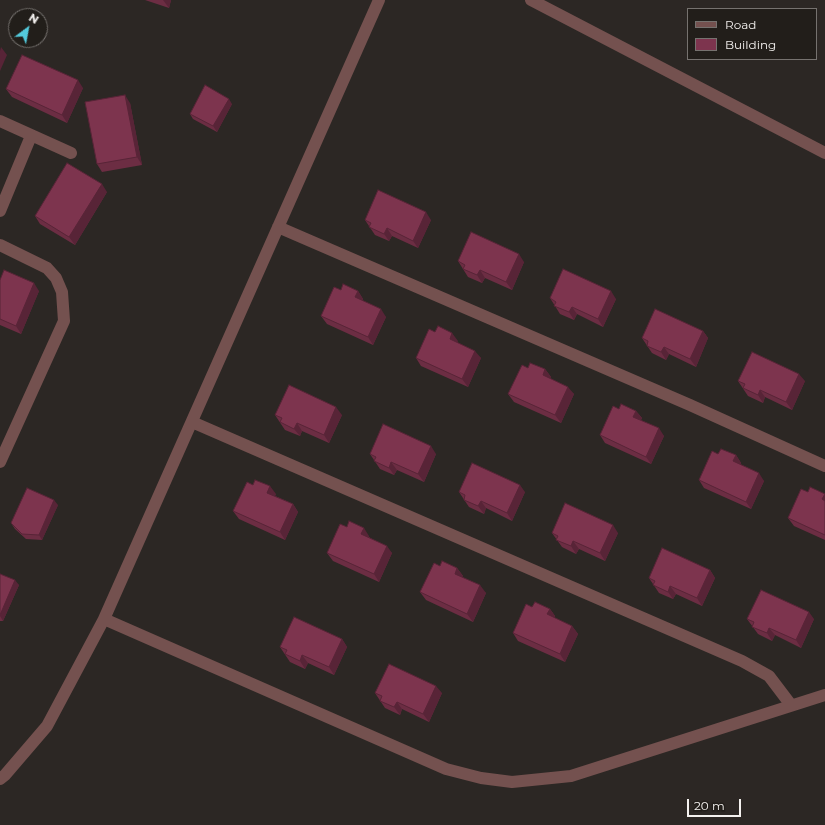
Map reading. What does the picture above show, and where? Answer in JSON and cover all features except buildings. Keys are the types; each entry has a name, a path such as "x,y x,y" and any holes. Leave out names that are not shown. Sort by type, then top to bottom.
{"street":[{"path":"0,779 46,726 104,619 379,0"},
{"path":"531,0 825,153"},
{"path":"0,121 71,153"},
{"path":"0,211 31,136"},
{"path":"278,228 690,405 825,466"},
{"path":"0,245 47,268 56,278 62,292 64,321 0,462"},
{"path":"192,422 742,661 769,676 791,705"},
{"path":"104,619 446,769 481,778 512,782 571,776 825,695"}]}
